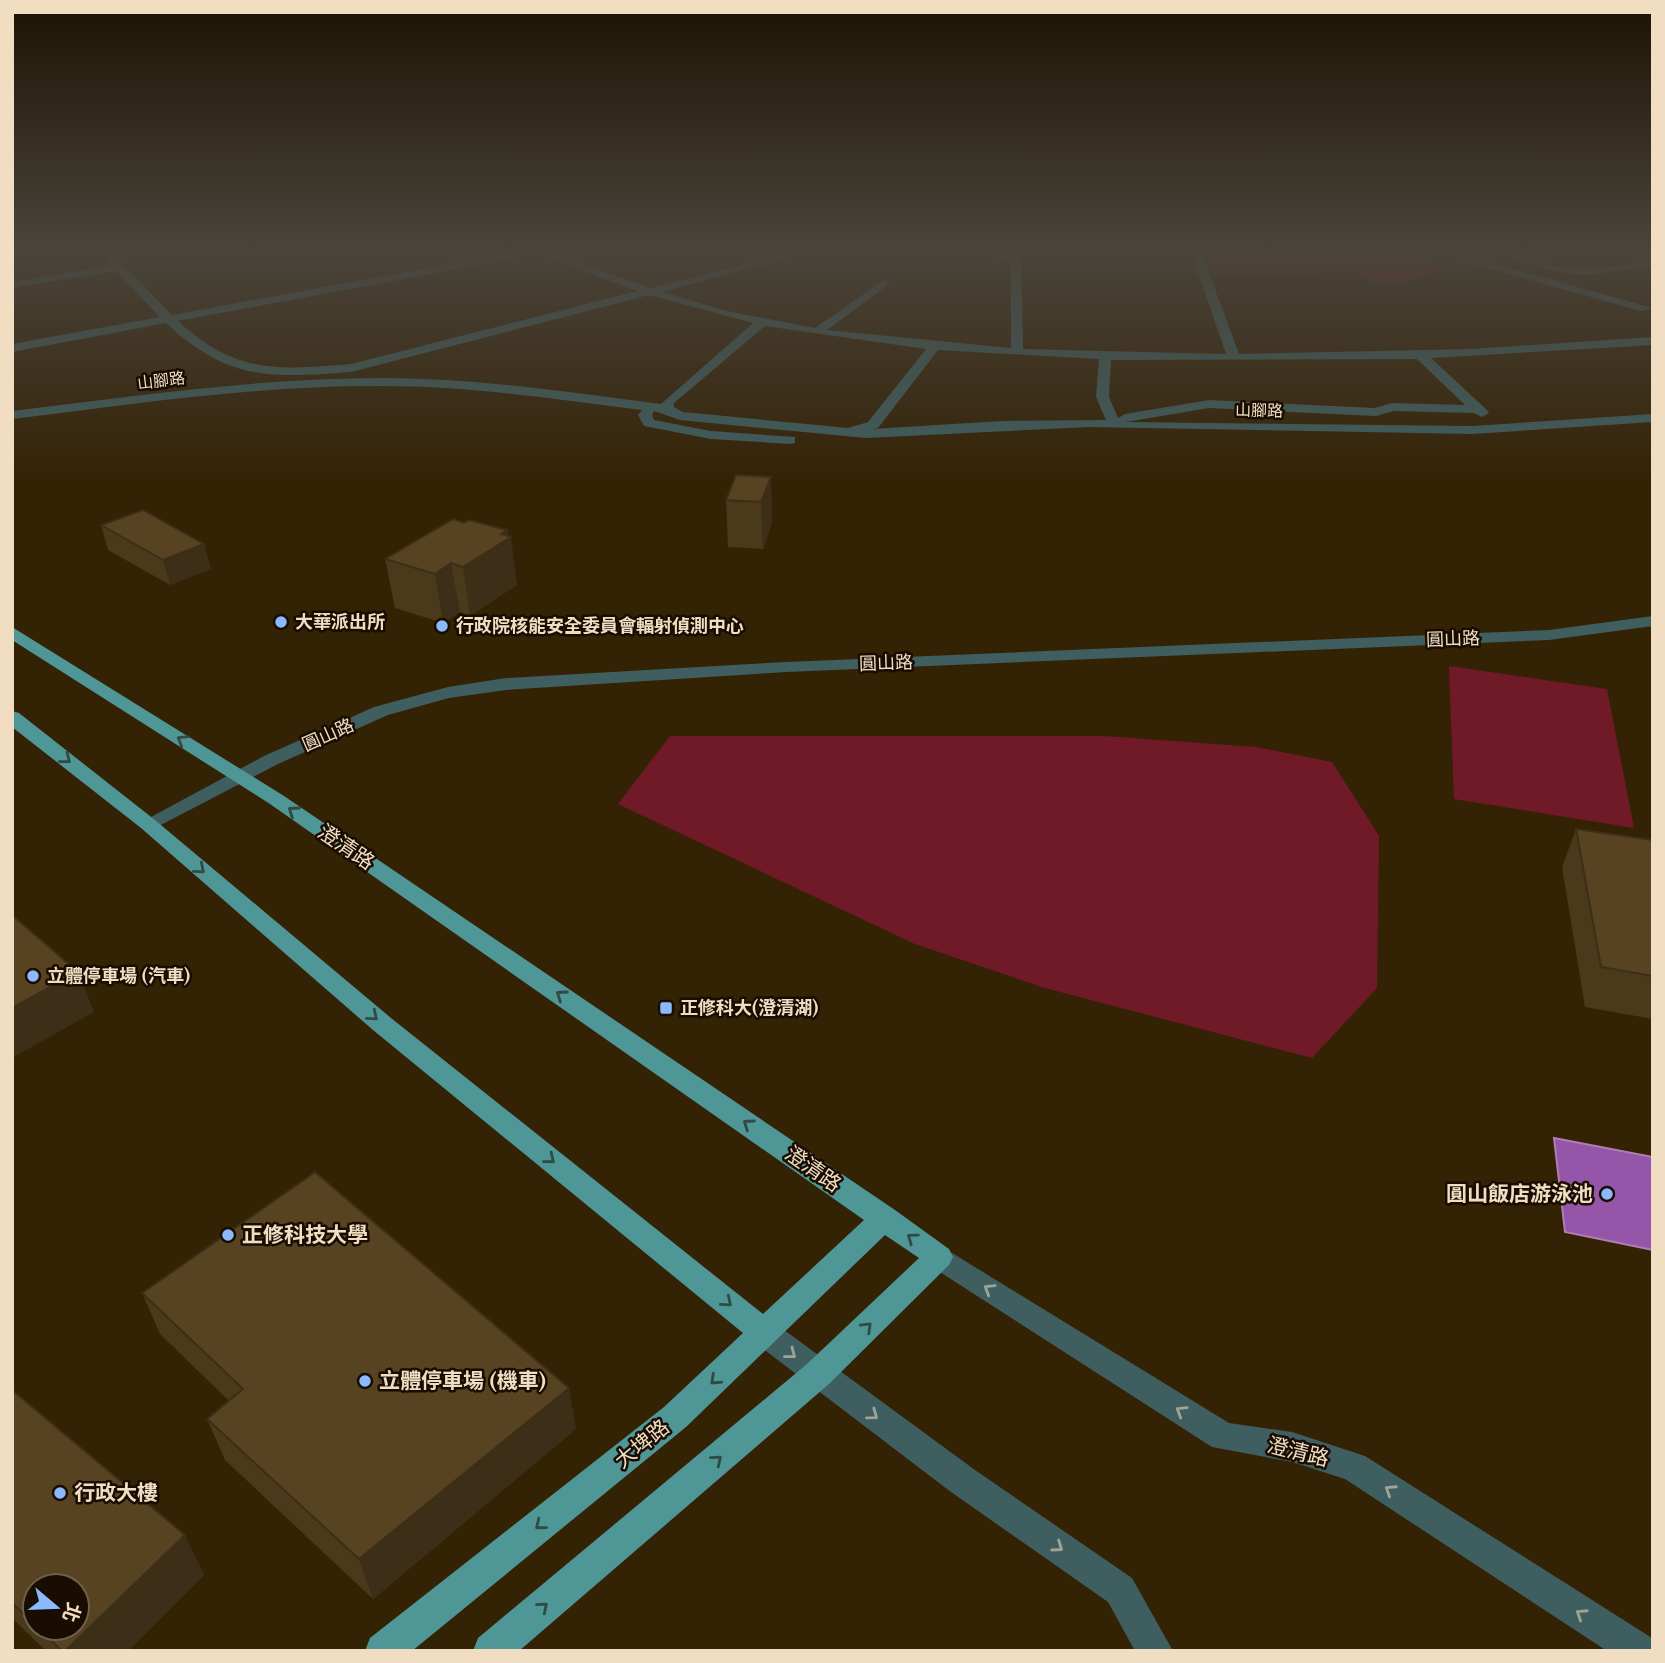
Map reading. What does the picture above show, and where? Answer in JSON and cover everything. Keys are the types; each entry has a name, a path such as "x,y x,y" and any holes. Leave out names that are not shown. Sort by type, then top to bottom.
{"main road":[{"name":"澄清路","path":"12,632 240,776 885,1218 939,1258"},
{"path":"12,716 148,824 382,1024 765,1334"},
{"name":"大埤路","path":"383,1651 675,1417 885,1218"},
{"path":"491,1651 818,1374 939,1258"}],"street":[{"path":"12,348 126,327"},
{"path":"178,327 227,362 301,372 351,368 515,327"},
{"path":"667,409 668,402 757,327"},
{"path":"791,327 936,346 1105,356 1422,357 1653,341"},
{"path":"818,331 824,327"},
{"path":"1017,327 1017,352"},
{"path":"1223,327 1234,358"},
{"path":"838,430 873,425 936,346"},
{"path":"1105,356 1103,412 1116,424 1209,404 1376,412 1392,407 1478,409"},
{"path":"1422,357 1499,429"},
{"name":"山腳路","path":"12,415 256,386 380,382 490,386 667,409 680,416 866,434"},
{"name":"山腳路","path":"650,407 645,415 649,423 711,435 806,441 1002,425 1089,423 1499,429 1653,418"},
{"name":"圓山路","path":"148,824 240,776 381,711 448,694 506,684 786,667 1549,635 1653,621"},
{"name":"澄清路","path":"939,1258 1223,1437 1292,1447 1354,1467 1639,1651"},
{"path":"765,1334 1120,1590 1155,1651"}],"shaded area":[{"path":"1449,666 1607,689 1634,828 1454,799"},
{"path":"670,736 1104,736 1256,747 1332,762 1379,836 1377,988 1312,1058 1045,988 915,944 618,804"},
{"name":"圓山飯店游泳池","path":"1554,1138 1653,1157 1653,1250 1565,1232"}],"building":[{"path":"736,475 771,477 761,502 726,500"},
{"path":"143,510 204,544 163,560 101,525"},
{"path":"453,519 464,523 469,520 507,530 501,534 511,537 463,567 451,563 435,574 385,559"},
{"path":"1576,829 1653,840 1653,976 1601,967"},
{"path":"12,915 78,972 12,1008"},
{"name":"立體停車場 (機車)","path":"315,1172 569,1388 359,1559 207,1419 243,1389 142,1293"},
{"name":"行政大樓","path":"12,1390 185,1535 91,1626 91,1572 21,1572 21,1612 12,1603"},
{"name":"行政大樓","path":"53,1642 74,1642 65,1651"}],"place":[{"name":"大華派出所","path":"281,622"},
{"name":"行政院核能安全委員會輻射偵測中心","path":"442,626"},
{"name":"立體停車場 (汽車)","path":"33,976"},
{"name":"正修科大(澄清湖)","path":"666,1008"},
{"name":"圓山飯店游泳池","path":"1607,1194"},
{"name":"正修科技大學","path":"228,1235"},
{"name":"立體停車場 (機車)","path":"365,1381"},
{"name":"行政大樓","path":"60,1493"}]}
